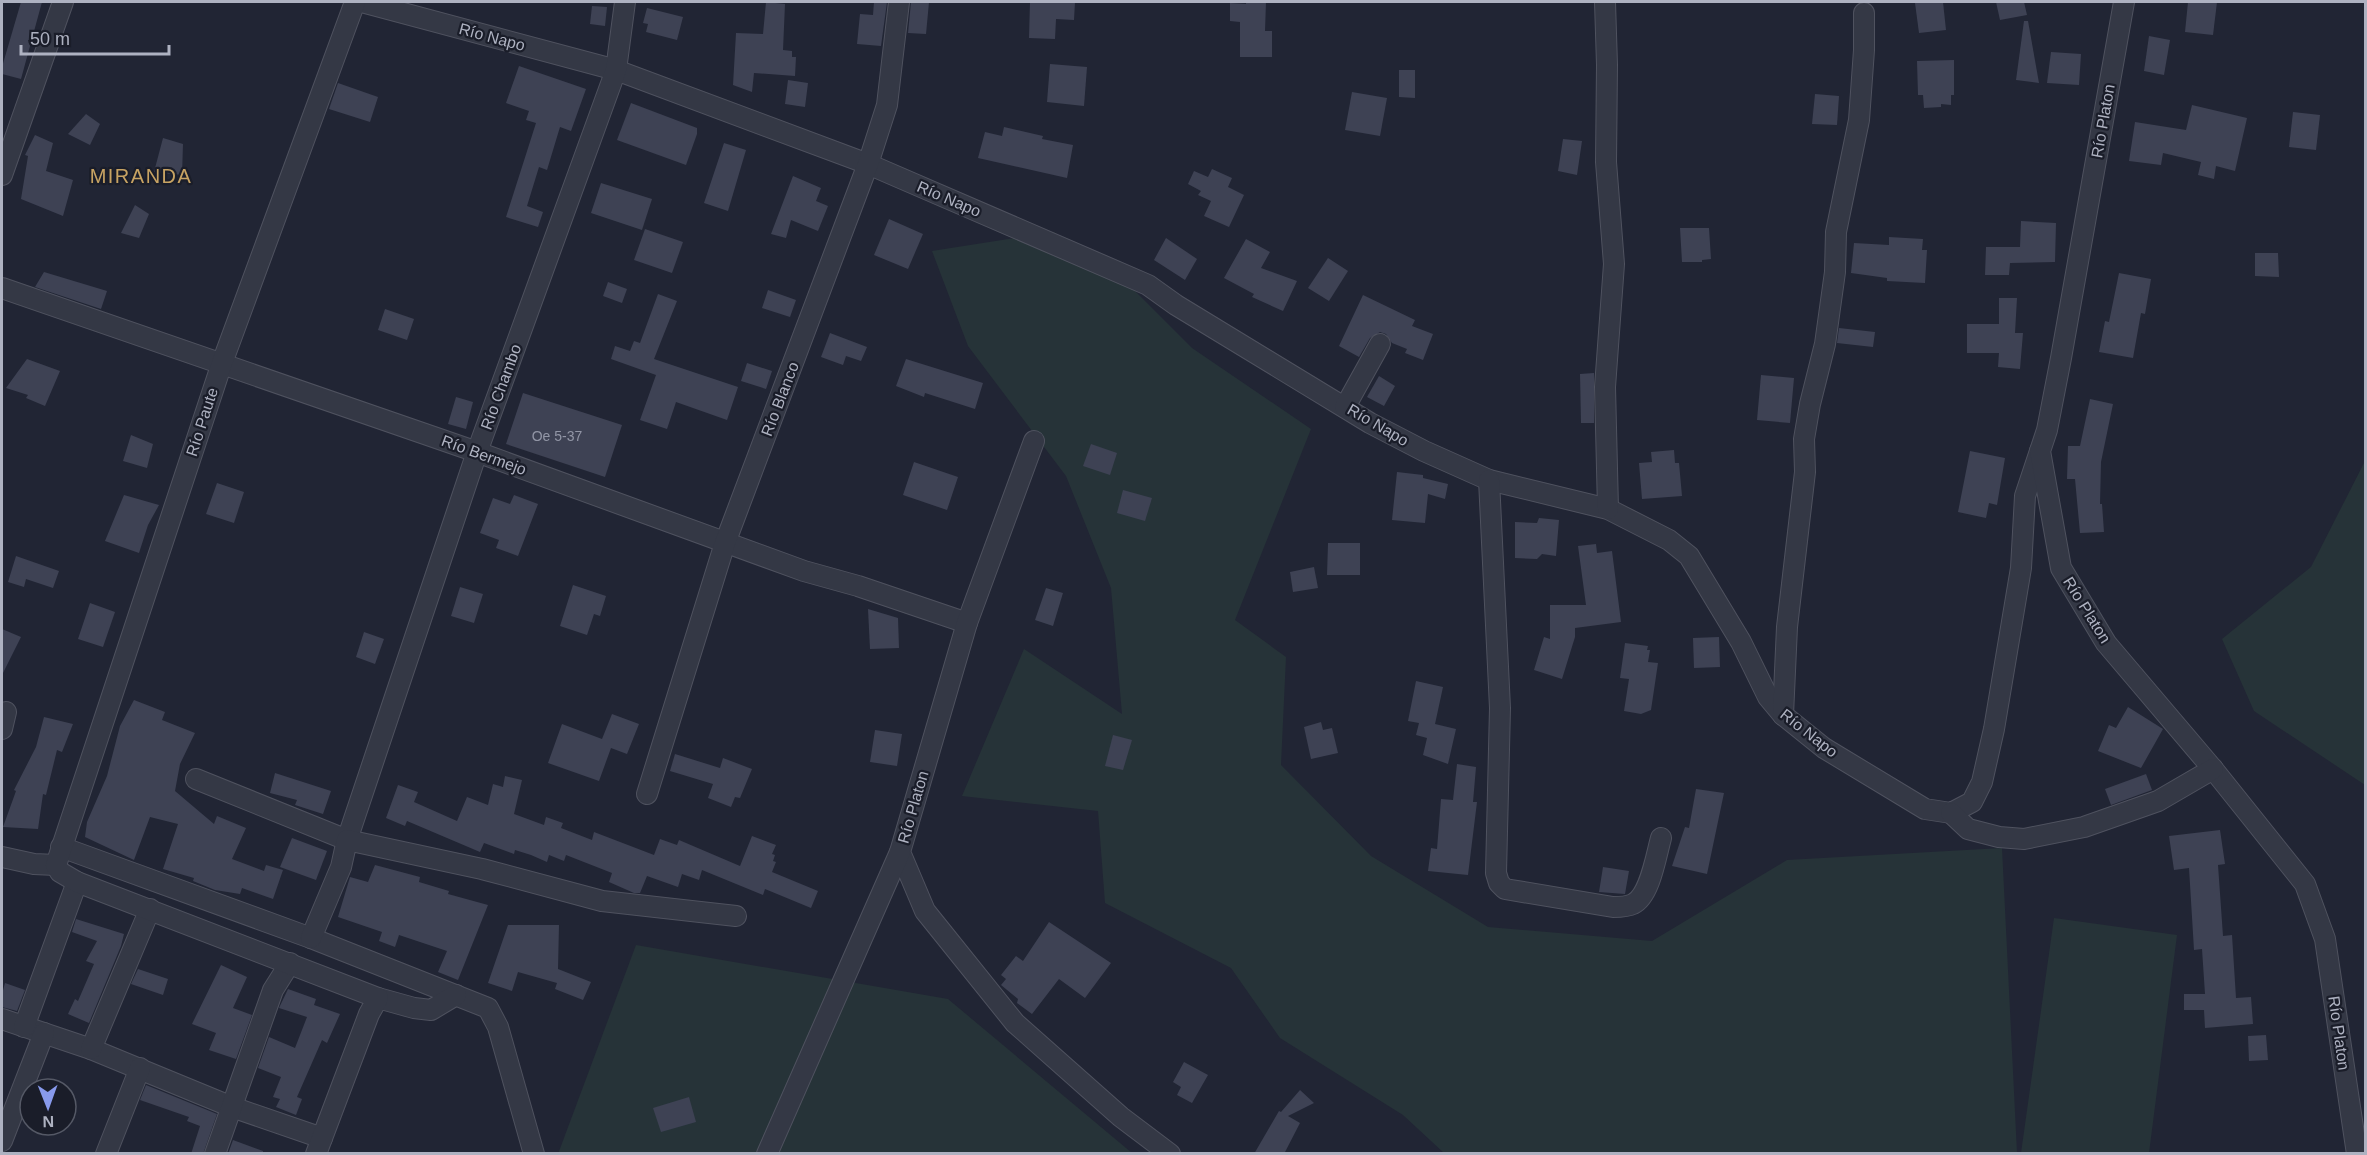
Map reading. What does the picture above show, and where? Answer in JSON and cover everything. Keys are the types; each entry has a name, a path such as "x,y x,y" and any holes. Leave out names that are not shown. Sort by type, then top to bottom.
{"street":[{"path":"2,175 63,2"},
{"name":"Río Paute","path":"59,856 222,363 355,2"},
{"name":"Río Napo","path":"362,2 616,70 868,164 1148,285 1370,423 1424,451 1489,480 1608,509 1669,540 1689,556 1741,642 1768,697 1783,715 1824,748 1925,809 1951,813"},
{"name":"Río Chambo","path":"311,938 341,867 347,840 477,452 616,70 625,2"},
{"name":"Río Blanco","path":"647,794 725,543 868,164 887,105 898,2"},
{"path":"1605,2 1606,162 1614,264 1605,387 1608,509"},
{"name":"Río Platon","path":"2124,2 2061,358 2047,430 2040,451 2061,568 2106,643 2213,769 2305,884 2325,939 2357,1154"},
{"path":"1783,715 1787,627 1805,472 1804,439 1825,344 1835,272 1836,232 1858,120 1864,50 1864,13"},
{"name":"Río Bermejo","path":"2,288 477,452 804,571 858,586 967,623"},
{"path":"1345,407 1380,344"},
{"name":"Río Platon","path":"1034,441 967,623 900,852 925,910 1015,1023 1121,1117 1170,1154"},
{"path":"2040,451 2025,495 2021,568 1994,729 1982,782 1972,802 1951,813 1968,829 1999,837 2025,839 2084,827 2158,801 2213,769"},
{"path":"1489,480 1500,708 1496,873 1499,883 1505,889 1516,891 1613,907 1631,905 1641,899 1649,883 1661,838"},
{"path":"196,779 347,840 482,869 602,901 736,916"},
{"path":"767,1154 900,852"},
{"path":"59,856 60,872 77,882 378,998 414,1008 431,1010 456,995"},
{"path":"2,857 34,864 59,856 311,938 488,1008 498,1027 534,1154"},
{"path":"24,1027 77,882"},
{"path":"91,1049 150,909"},
{"path":"215,1154 273,990 290,963"},
{"path":"2,1019 140,1068 319,1146 369,1014 378,998"},
{"path":"2,1141 44,1034"},
{"path":"106,1154 140,1068"}],"shaded area":[{"path":"1054,232 1134,290 1192,348 1311,429 1235,620 1286,657 1281,765 1371,856 1488,927 1652,941 1787,860 2002,848 2017,1153 1444,1153 1403,1115 1280,1038 1231,968 1105,903 1098,811 962,796 1024,649 1122,714 1111,588 1066,476 968,346 932,251"},
{"path":"2365,461 2365,785 2254,711 2222,639 2311,567"},
{"path":"2054,918 2177,935 2149,1153 2021,1153"},
{"path":"636,945 948,999 1132,1153 558,1154"}],"building":[{"path":"21,2 42,2 21,79 2,74 2,67"},
{"path":"766,2 785,4 783,50 792,51 792,57 796,57 795,76 754,73 752,92 733,85 736,33 763,34"},
{"path":"874,2 887,2 881,46 857,44 860,14 873,15"},
{"path":"911,2 929,2 926,34 908,33"},
{"path":"1030,2 1075,2 1074,20 1056,19 1055,39 1029,38"},
{"path":"1246,2 1266,2 1265,31 1272,31 1272,57 1240,57 1240,22 1230,21 1230,3 1246,4"},
{"path":"1943,2 1946,30 1919,33 1915,3"},
{"path":"1996,2 2024,2 2027,15 2000,20"},
{"path":"2188,2 2217,2 2213,35 2185,32"},
{"path":"592,6 607,7 605,26 590,24"},
{"path":"647,8 683,17 677,40 646,32 648,24 643,23"},
{"path":"2024,21 2028,21 2039,83 2016,80"},
{"path":"2149,36 2170,40 2164,75 2144,71"},
{"path":"2051,52 2081,54 2079,85 2047,83"},
{"path":"1954,60 1954,95 1951,95 1951,105 1941,104 1941,107 1924,108 1923,95 1918,95 1917,61"},
{"path":"1050,64 1087,67 1084,106 1047,102"},
{"path":"519,66 586,89 571,131 560,127 547,170 539,167 527,206 543,212 538,227 506,217 536,123 526,120 529,111 506,103"},
{"path":"1399,70 1415,70 1415,98 1399,97"},
{"path":"788,80 808,83 805,107 785,104"},
{"path":"338,83 378,97 370,122 329,109"},
{"path":"1352,92 1387,98 1380,136 1345,130"},
{"path":"1815,94 1839,96 1837,125 1812,124"},
{"path":"631,103 697,128 686,165 617,140"},
{"path":"2192,105 2247,118 2235,171 2216,166 2214,179 2198,175 2201,162 2163,153 2161,165 2129,161 2135,122 2186,130"},
{"path":"2293,112 2320,115 2316,150 2289,147"},
{"path":"86,114 100,124 90,145 68,134"},
{"path":"1004,127 1043,136 1042,139 1073,145 1067,178 978,158 985,132 1002,136"},
{"path":"35,135 53,143 46,171 73,180 63,216 21,199 28,156 25,155"},
{"path":"163,138 183,144 182,175 154,172"},
{"path":"1563,139 1582,141 1577,175 1558,171"},
{"path":"724,143 746,150 728,211 704,203"},
{"path":"1212,169 1232,178 1228,187 1244,195 1229,227 1204,216 1211,201 1198,195 1201,191 1188,184 1194,171 1208,177"},
{"path":"793,176 821,188 816,201 828,206 818,231 791,220 786,238 771,234"},
{"path":"601,183 652,199 642,230 591,213"},
{"path":"135,205 149,214 139,238 121,233"},
{"path":"889,219 923,234 908,269 874,255"},
{"path":"2021,221 2056,223 2055,262 2010,263 2009,275 1985,275 1986,247 2020,247"},
{"path":"1680,228 1709,228 1711,259 1702,260 1702,262 1682,262"},
{"path":"645,229 683,242 672,273 634,260"},
{"path":"1889,237 1923,239 1922,250 1927,250 1925,283 1887,281 1887,278 1851,273 1854,243 1889,245"},
{"path":"1166,238 1197,259 1185,280 1154,260"},
{"path":"1246,239 1270,252 1261,268 1297,281 1283,311 1252,297 1254,294 1224,278"},
{"path":"2255,253 2278,253 2279,277 2255,276"},
{"path":"1328,258 1348,271 1329,301 1308,288"},
{"path":"44,272 107,291 101,309 35,287"},
{"path":"2119,273 2151,279 2145,314 2141,313 2133,358 2099,352 2105,321 2109,322"},
{"path":"608,282 627,289 622,303 603,296"},
{"path":"768,290 796,300 790,317 762,308"},
{"path":"658,294 677,301 654,359 738,387 727,420 676,402 667,429 640,420 656,375 611,359 615,346 630,351 634,341 640,343"},
{"path":"1363,295 1415,320 1412,326 1433,334 1423,360 1405,353 1407,349 1392,343 1386,334 1380,332 1370,338 1359,357 1339,346"},
{"path":"1999,298 2017,298 2015,333 2023,333 2020,369 1998,367 1999,353 1967,353 1967,324 1999,324"},
{"path":"385,309 414,319 407,340 378,330"},
{"path":"1839,328 1875,332 1873,347 1837,343"},
{"path":"830,333 867,347 861,361 846,356 843,365 821,357"},
{"path":"27,359 60,371 45,406 26,398 28,395 6,388"},
{"path":"906,359 983,383 975,409 925,393 924,397 896,386"},
{"path":"747,363 772,371 766,389 741,381"},
{"path":"1594,373 1594,423 1581,423 1580,374"},
{"path":"1761,375 1794,378 1790,423 1757,420"},
{"path":"1379,376 1395,386 1384,406 1367,397"},
{"path":"523,393 622,425 605,477 506,444"},
{"path":"456,397 473,402 466,429 448,424"},
{"path":"2090,399 2113,404 2101,462 2100,504 2102,504 2104,532 2080,533 2075,479 2067,479 2068,446 2080,446"},
{"path":"131,435 153,444 147,468 123,461"},
{"path":"1091,444 1117,453 1110,475 1083,466"},
{"path":"1674,450 1675,463 1679,463 1682,496 1642,499 1639,463 1652,462 1651,452"},
{"path":"1970,451 2005,458 1997,505 1989,503 1986,518 1958,512"},
{"path":"914,462 958,477 947,510 903,495"},
{"path":"1397,472 1423,475 1423,478 1448,484 1445,499 1428,494 1425,523 1392,520"},
{"path":"217,483 244,492 234,523 206,514"},
{"path":"1123,490 1152,498 1145,521 1117,513"},
{"path":"124,495 159,505 148,525 139,553 105,541"},
{"path":"514,495 538,504 518,556 496,548 499,540 480,533 493,498 510,504"},
{"path":"1539,518 1559,520 1556,556 1542,554 1537,559 1515,558 1515,522 1537,523"},
{"path":"1328,543 1360,543 1360,575 1327,575"},
{"path":"1596,544 1597,553 1612,551 1621,622 1575,628 1575,637 1562,679 1534,670 1544,637 1550,639 1550,605 1586,605 1578,546"},
{"path":"16,556 59,571 53,588 26,579 24,587 8,582"},
{"path":"1314,567 1318,588 1293,592 1290,572"},
{"path":"573,585 606,596 600,616 594,614 587,635 560,626"},
{"path":"460,587 483,594 474,623 451,616"},
{"path":"1046,588 1063,593 1053,626 1035,620"},
{"path":"90,603 115,612 103,647 78,639"},
{"path":"868,609 898,618 899,648 870,649"},
{"path":"2,629 21,637 2,675"},
{"path":"364,632 384,639 375,664 356,657"},
{"path":"1719,637 1720,667 1694,668 1693,638"},
{"path":"1625,643 1648,646 1647,650 1650,650 1648,662 1658,663 1651,710 1641,714 1624,711 1629,679 1620,678"},
{"path":"1416,681 1443,687 1435,724 1456,729 1448,764 1423,755 1427,738 1416,735 1419,723 1408,721"},
{"path":"134,700 165,712 162,720 195,733 180,764 175,791 214,824 217,816 246,828 232,859 264,871 266,865 283,870 273,899 242,888 240,894 215,890 193,881 194,878 163,869 178,824 150,817 134,860 85,837 87,822 107,776 120,726"},
{"path":"2128,707 2163,729 2141,768 2098,751 2109,725 2116,728"},
{"path":"612,714 639,724 627,754 611,748 599,781 548,763 562,724 602,739"},
{"path":"44,717 73,724 62,752 57,750 46,795 43,794 38,829 3,827 16,791 14,790 36,747"},
{"path":"1321,722 1323,730 1332,728 1338,753 1311,759 1304,727"},
{"path":"875,730 902,734 897,766 870,762"},
{"path":"1113,735 1132,740 1123,770 1105,766"},
{"path":"675,754 720,768 723,758 752,769 740,798 735,797 731,807 708,798 713,784 670,771"},
{"path":"1457,764 1476,767 1473,802 1477,802 1468,875 1428,871 1431,848 1437,849 1441,799 1453,800"},
{"path":"275,773 331,791 323,814 295,805 297,800 270,793"},
{"path":"2146,774 2152,790 2111,805 2105,789"},
{"path":"505,776 522,780 514,814 544,825 546,817 563,823 561,828 592,840 594,832 654,855 660,839 677,845 679,840 740,866 752,836 776,845 772,854 775,855 773,861 776,862 772,872 818,891 811,908 765,889 763,895 702,870 699,880 682,874 678,887 647,876 640,893 634,893 609,882 612,873 566,855 564,861 549,855 547,862 515,850 514,854 484,843 480,852 407,821 405,826 386,818 398,785 418,792 414,802 457,821 467,797 488,805 493,784 503,787"},
{"path":"1696,789 1724,793 1707,874 1672,866 1685,827 1689,828"},
{"path":"2220,830 2225,864 2218,865 2223,936 2232,935 2236,998 2251,997 2253,1024 2205,1028 2204,1010 2184,1010 2184,994 2205,994 2202,949 2194,950 2189,868 2174,870 2169,836"},
{"path":"292,838 327,851 316,880 280,867"},
{"path":"375,865 420,877 419,882 449,891 448,894 488,905 458,980 438,972 447,951 399,935 395,947 379,941 382,932 338,917 350,877 368,882"},
{"path":"1603,867 1629,871 1625,894 1599,892"},
{"path":"76,919 124,934 89,1023 68,1014 75,999 78,1001 94,964 86,961 97,941 72,932"},
{"path":"1049,922 1111,963 1085,998 1059,979 1032,1014 1017,1003 1018,999 1001,985 1006,979 1001,975 1016,956 1023,961"},
{"path":"508,925 559,925 558,969 591,982 583,1000 555,989 557,983 518,972 512,991 488,983"},
{"path":"221,965 247,977 233,1008 252,1015 236,1059 209,1050 216,1033 192,1024"},
{"path":"138,969 168,979 163,995 131,984"},
{"path":"5,983 25,990 17,1011 2,1007"},
{"path":"288,989 316,999 314,1005 340,1014 327,1043 322,1040 297,1097 302,1099 296,1115 276,1107 280,1099 273,1097 281,1077 258,1068 269,1037 295,1048 307,1017 279,1008"},
{"path":"2266,1035 2268,1060 2249,1061 2248,1036"},
{"path":"1184,1062 1208,1075 1192,1103 1177,1095 1181,1087 1173,1082"},
{"path":"146,1085 217,1114 203,1154 191,1154 200,1126 187,1121 189,1117 140,1100"},
{"path":"1300,1090 1314,1103 1288,1116 1300,1123 1284,1154 1254,1154 1279,1111 1281,1112"},
{"path":"689,1097 696,1122 661,1132 653,1108"},
{"path":"233,1140 263,1151 263,1154 228,1154"}],"district":[{"name":"MIRANDA","path":"141,176"}]}
